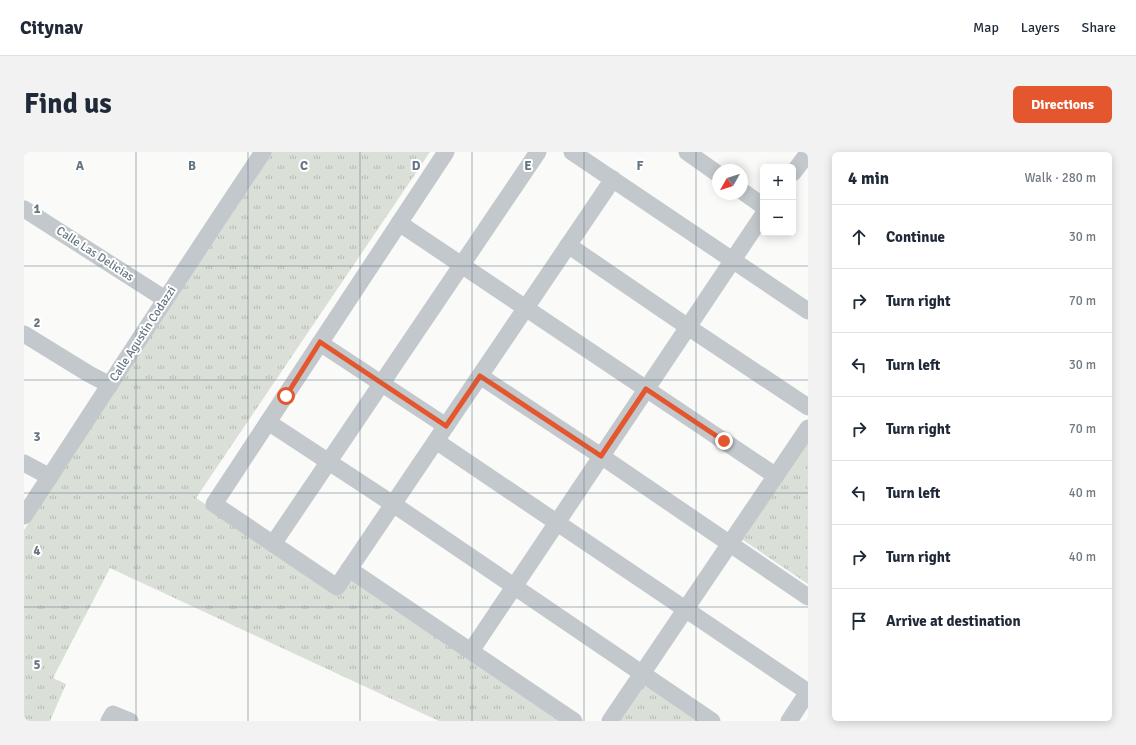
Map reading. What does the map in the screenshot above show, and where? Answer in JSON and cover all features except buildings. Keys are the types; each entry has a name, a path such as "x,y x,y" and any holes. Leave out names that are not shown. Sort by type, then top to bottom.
{"street":[{"name":"Calle Agustín Codazzi","path":"24,516 165,299 263,152"},
{"path":"446,152 214,504 337,586 613,179"},
{"path":"273,544 538,152"},
{"path":"572,152 808,312"},
{"path":"687,152 712,170"},
{"path":"796,169 805,154"},
{"path":"748,195 760,204"},
{"name":"Calle Las Delicias","path":"24,209 165,299"},
{"path":"471,651 760,220"},
{"path":"399,223 776,476"},
{"path":"568,245 808,407"},
{"path":"24,334 89,374 110,385"},
{"path":"320,342 446,426"},
{"path":"480,376 601,456 808,597"},
{"path":"268,422 393,504 712,721"},
{"path":"610,721 808,428"},
{"path":"436,441 808,692 789,721"},
{"path":"24,463 50,477"},
{"path":"349,569 574,721"},
{"path":"109,721 113,714 130,721"}],"green space":[{"path":"269,152 430,152 196,498 339,593 351,575 565,721 439,721 110,568 53,678 66,684 50,721 24,721 24,530"},
{"path":"808,438 808,584 740,538"},
{"path":"808,444 808,466 797,459"},
{"path":"642,680 703,721 615,721"}],"route":[{"path":"286,396 320,342 446,426 480,376 601,456 646,389 724,441"}]}
